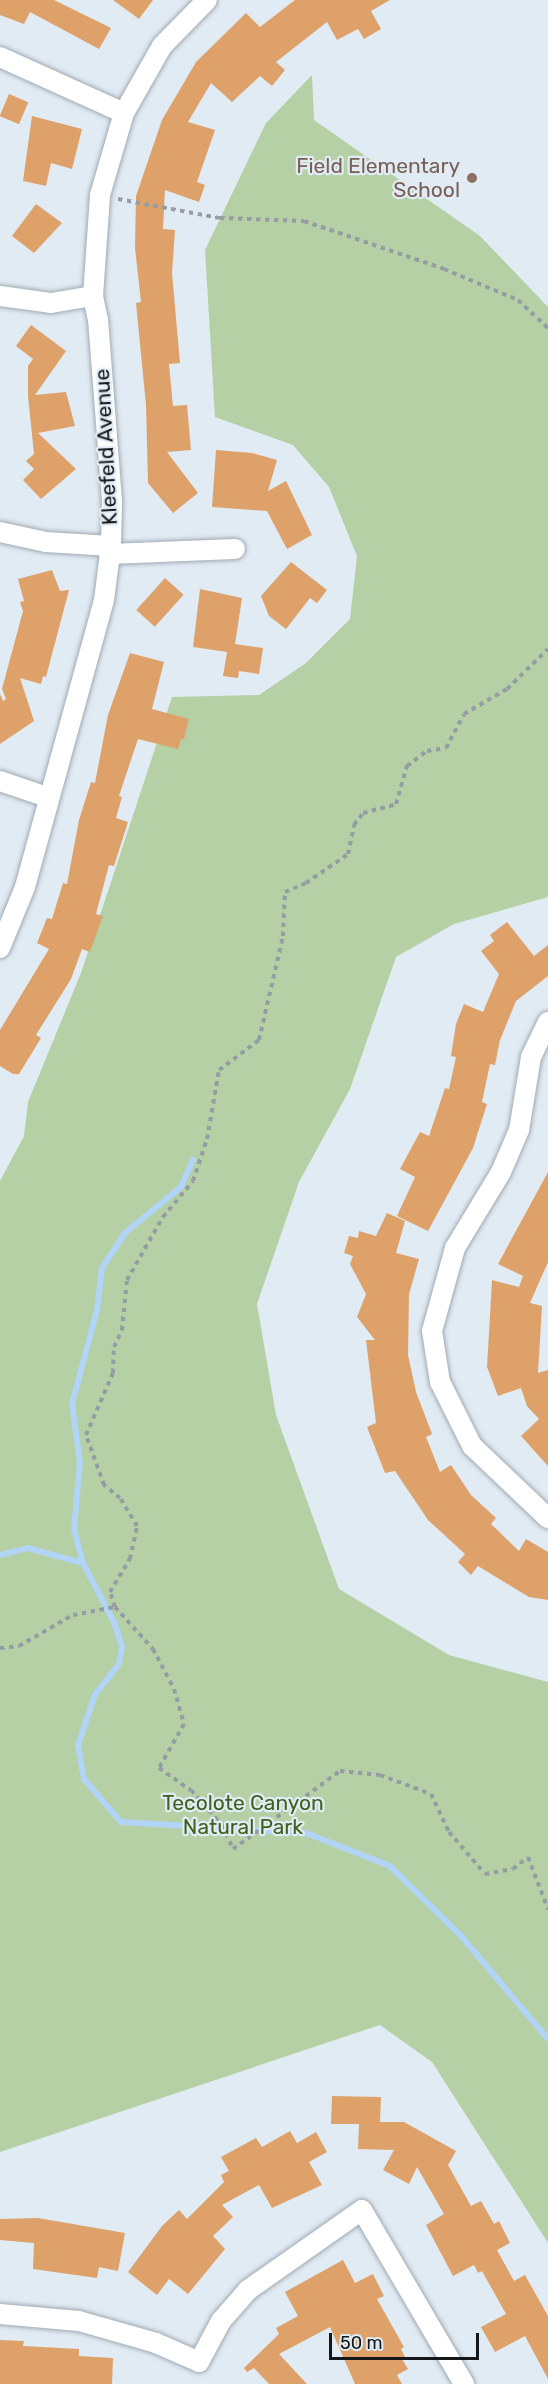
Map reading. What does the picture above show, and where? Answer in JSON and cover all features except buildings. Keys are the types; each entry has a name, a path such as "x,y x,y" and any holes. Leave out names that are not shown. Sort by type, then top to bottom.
{"street":[{"name":"Kleefeld Avenue","path":"0,948 25,887 47,797 104,600 110,550 112,501 98,320 93,296 100,195 124,113 162,46 207,0"},
{"path":"0,57 124,113"},
{"path":"0,296 51,303 93,296"},
{"path":"0,532 46,542 110,550 235,549"},
{"path":"0,781 47,797"},
{"path":"548,1022 531,1056 519,1130 501,1172 455,1248 432,1331 440,1382 472,1446 548,1518"},
{"path":"0,2314 79,2321 156,2343 199,2362 221,2321 248,2290 362,2210 464,2384"}],"path":[{"path":"100,195 220,218 304,221 444,269 518,300 548,328"},
{"path":"548,649 507,689 464,714 446,748 427,751 407,765 396,804 363,813 354,825 348,854 306,883 285,892 283,936 259,1040 219,1070 207,1139 193,1181 162,1217 127,1280 122,1330 114,1347 113,1373 86,1435 104,1485 120,1498 137,1526 130,1559 110,1593 115,1607 153,1648 174,1689 184,1724 159,1768 191,1790 222,1825 233,1849 340,1771 380,1774 431,1794 449,1832 486,1874 513,1869 528,1857 548,1909"},
{"path":"0,1647 19,1646 73,1616 115,1607"}],"green space":[{"name":"Tecolote Canyon Natural Park","path":"312,75 314,120 480,236 548,307 548,897 454,924 396,957 350,1089 299,1182 257,1304 276,1415 339,1589 449,1655 548,1682 548,2243 432,2062 380,2025 0,2152 0,1181 24,1136 28,1102 81,973 172,697 259,695 306,663 350,619 357,556 329,487 293,445 215,417 205,250 266,123"}],"waterway":[{"path":"83,1563 74,1529 80,1462 72,1404 97,1310 102,1268 125,1233 181,1187 193,1160"},
{"path":"0,1555 28,1548 83,1563 114,1622 122,1647 119,1664 95,1695 78,1745 84,1779 121,1822 306,1833 390,1866 462,1937 548,2039"}],"place":[{"name":"Field Elementary School","path":"472,178"}]}
